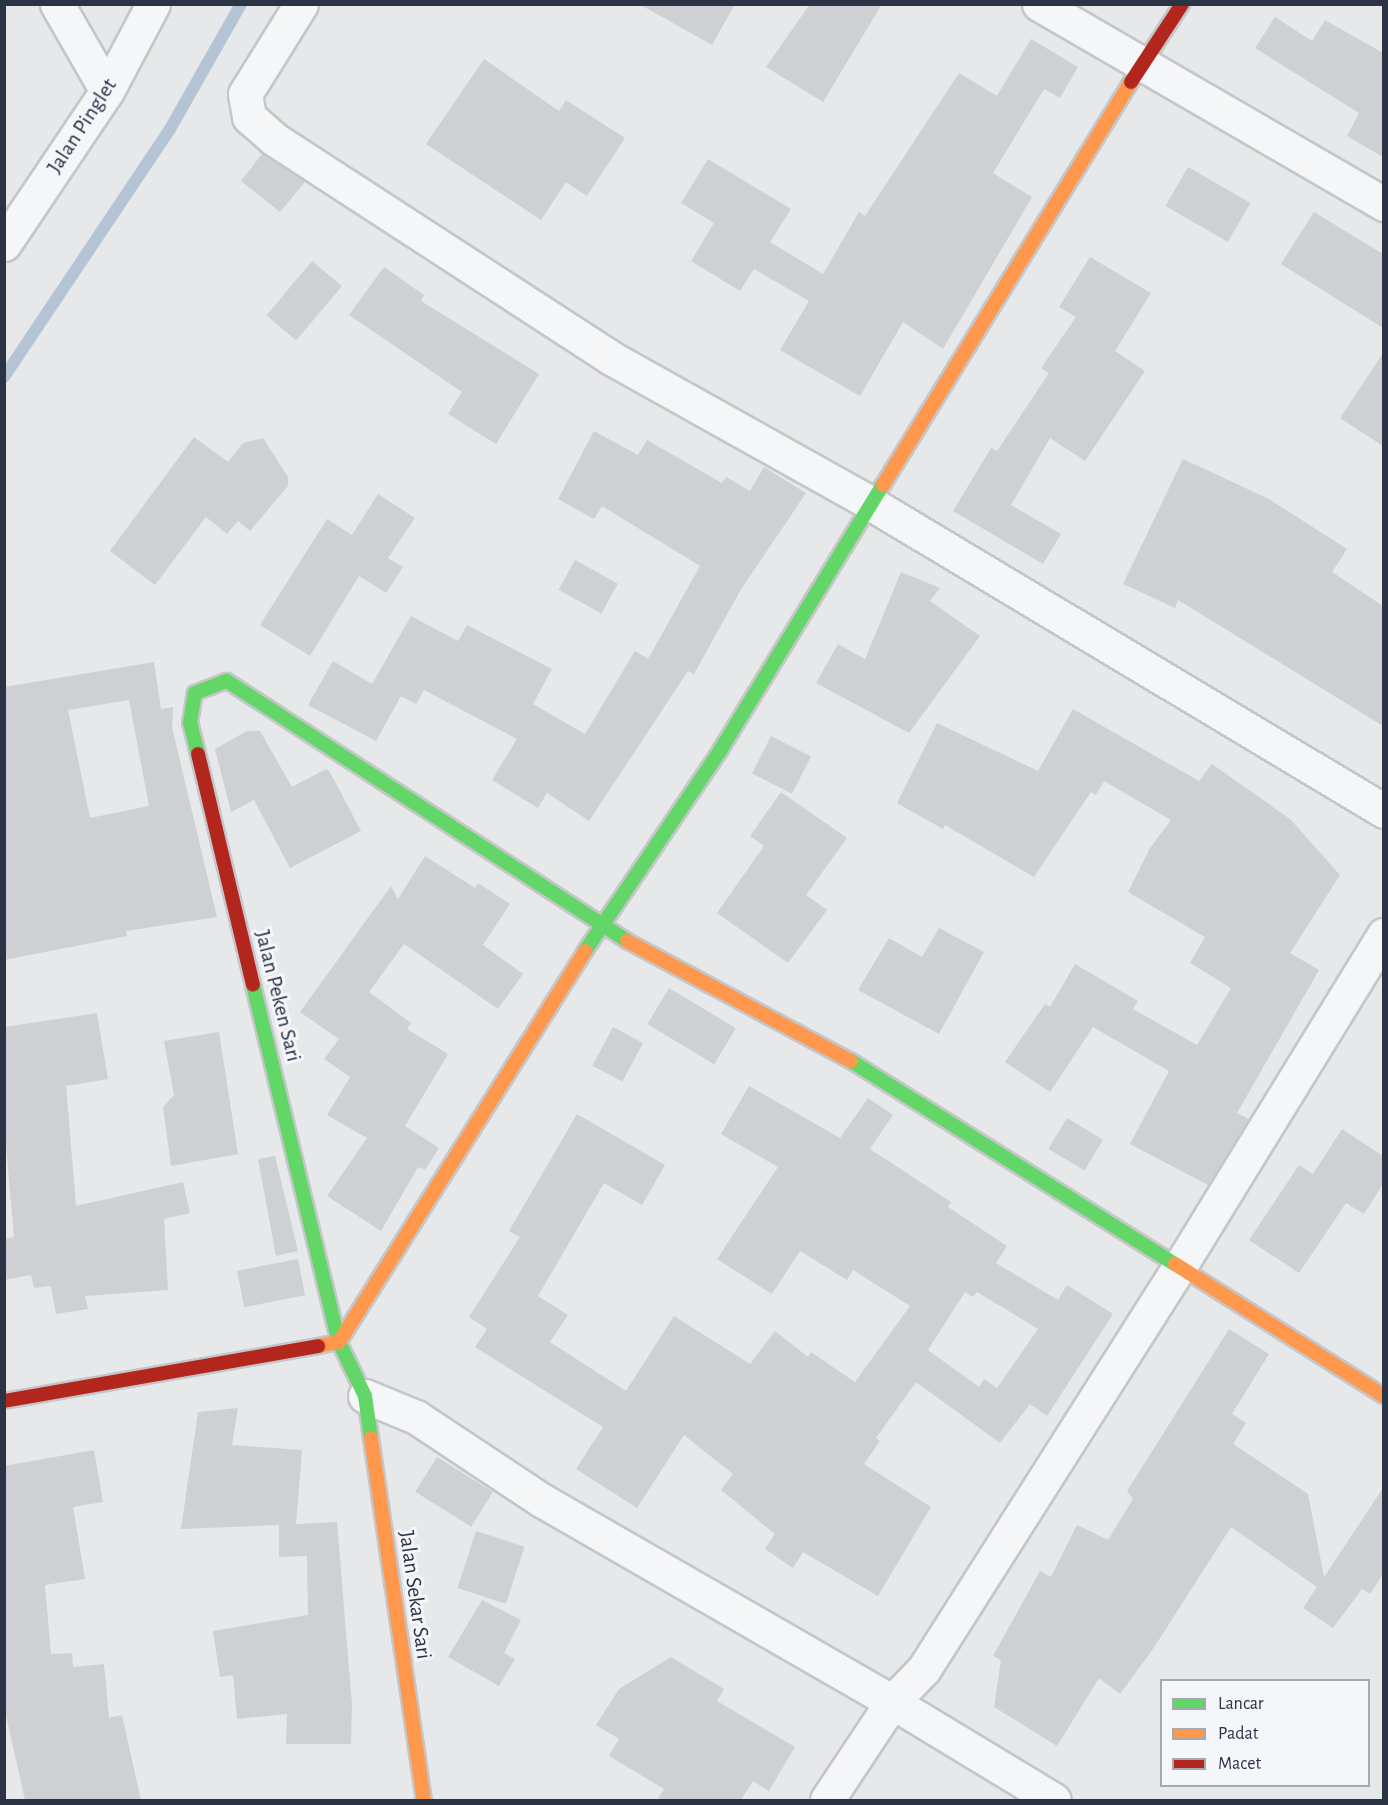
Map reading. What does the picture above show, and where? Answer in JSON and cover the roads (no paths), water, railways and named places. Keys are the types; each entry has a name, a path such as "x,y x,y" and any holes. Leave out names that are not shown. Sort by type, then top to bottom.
{"street":[{"path":"57,4 107,91"},
{"name":"Jalan Pinglet","path":"4,244 107,91 153,4"},
{"path":"301,4 248,84 243,102 254,123 611,358 870,503 1383,811"},
{"path":"1040,4 1383,204"},
{"path":"4,1401 339,1342 600,927 721,749 1142,63 1182,4"},
{"name":"Jalan Peken Sari","path":"339,1342 190,723 195,693 227,681 600,927"},
{"path":"600,927 854,1062 1383,1396"},
{"path":"826,1800 892,1702 924,1669 1180,1266 1383,935"},
{"name":"Jalan Sekar Sari","path":"339,1342 365,1396 424,1800"},
{"path":"365,1396 416,1418 543,1501 892,1702 1053,1800"}],"waterway":[{"path":"4,377 170,129 241,4"}]}
